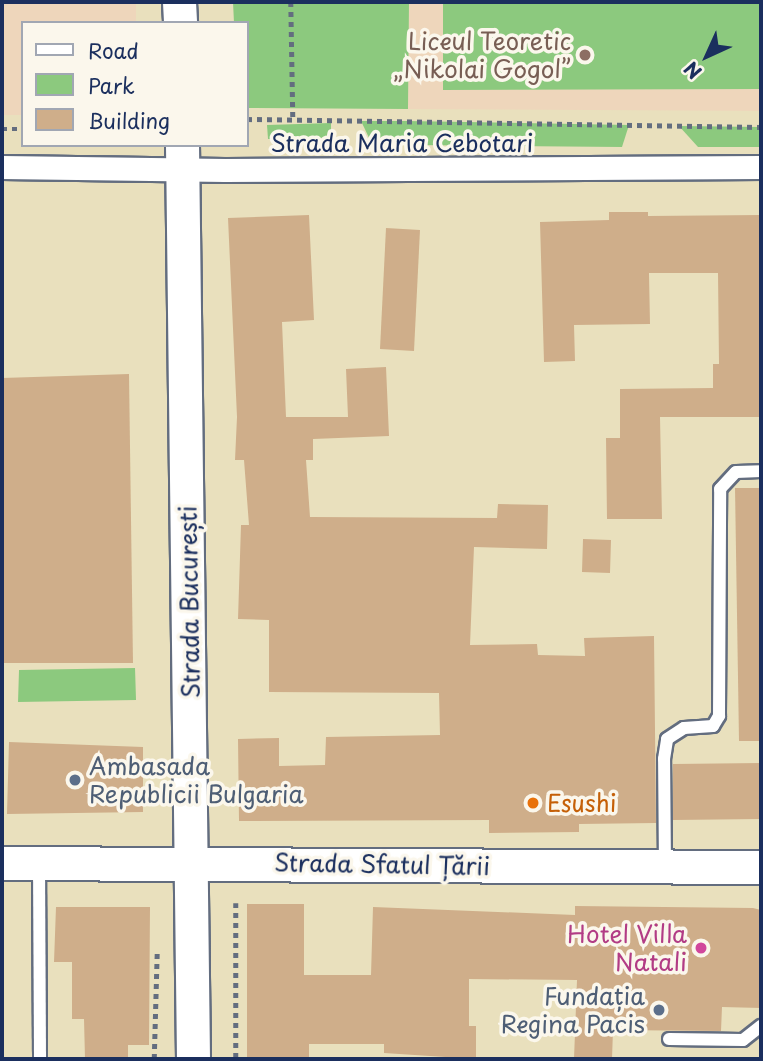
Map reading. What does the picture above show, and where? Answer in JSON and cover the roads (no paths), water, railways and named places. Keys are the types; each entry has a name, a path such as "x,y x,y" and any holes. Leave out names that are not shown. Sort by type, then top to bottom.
{"main road":[{"path":"179,2 180,21"},
{"name":"Strada București","path":"182,158 193,1059"},
{"name":"Strada Sfatul Țării","path":"2,863 761,867"}],"street":[{"name":"Strada Maria Cebotari","path":"2,167 182,158 761,167"}],"lane":[{"path":"665,866 664,759 667,739 684,728 713,726 719,716 720,489 736,471 761,471"},
{"path":"39,863 40,1059"},
{"path":"669,1039 743,1040 761,1026"}],"place":[{"name":"Liceul Teoretic „Nikolai Gogol”","path":"585,55"},
{"name":"Ambasada Republicii Bulgaria","path":"75,780"},
{"name":"Esushi","path":"533,803"},
{"name":"Hotel Villa Natali","path":"701,948"},
{"name":"Fundația Regina Pacis","path":"659,1010"}]}
